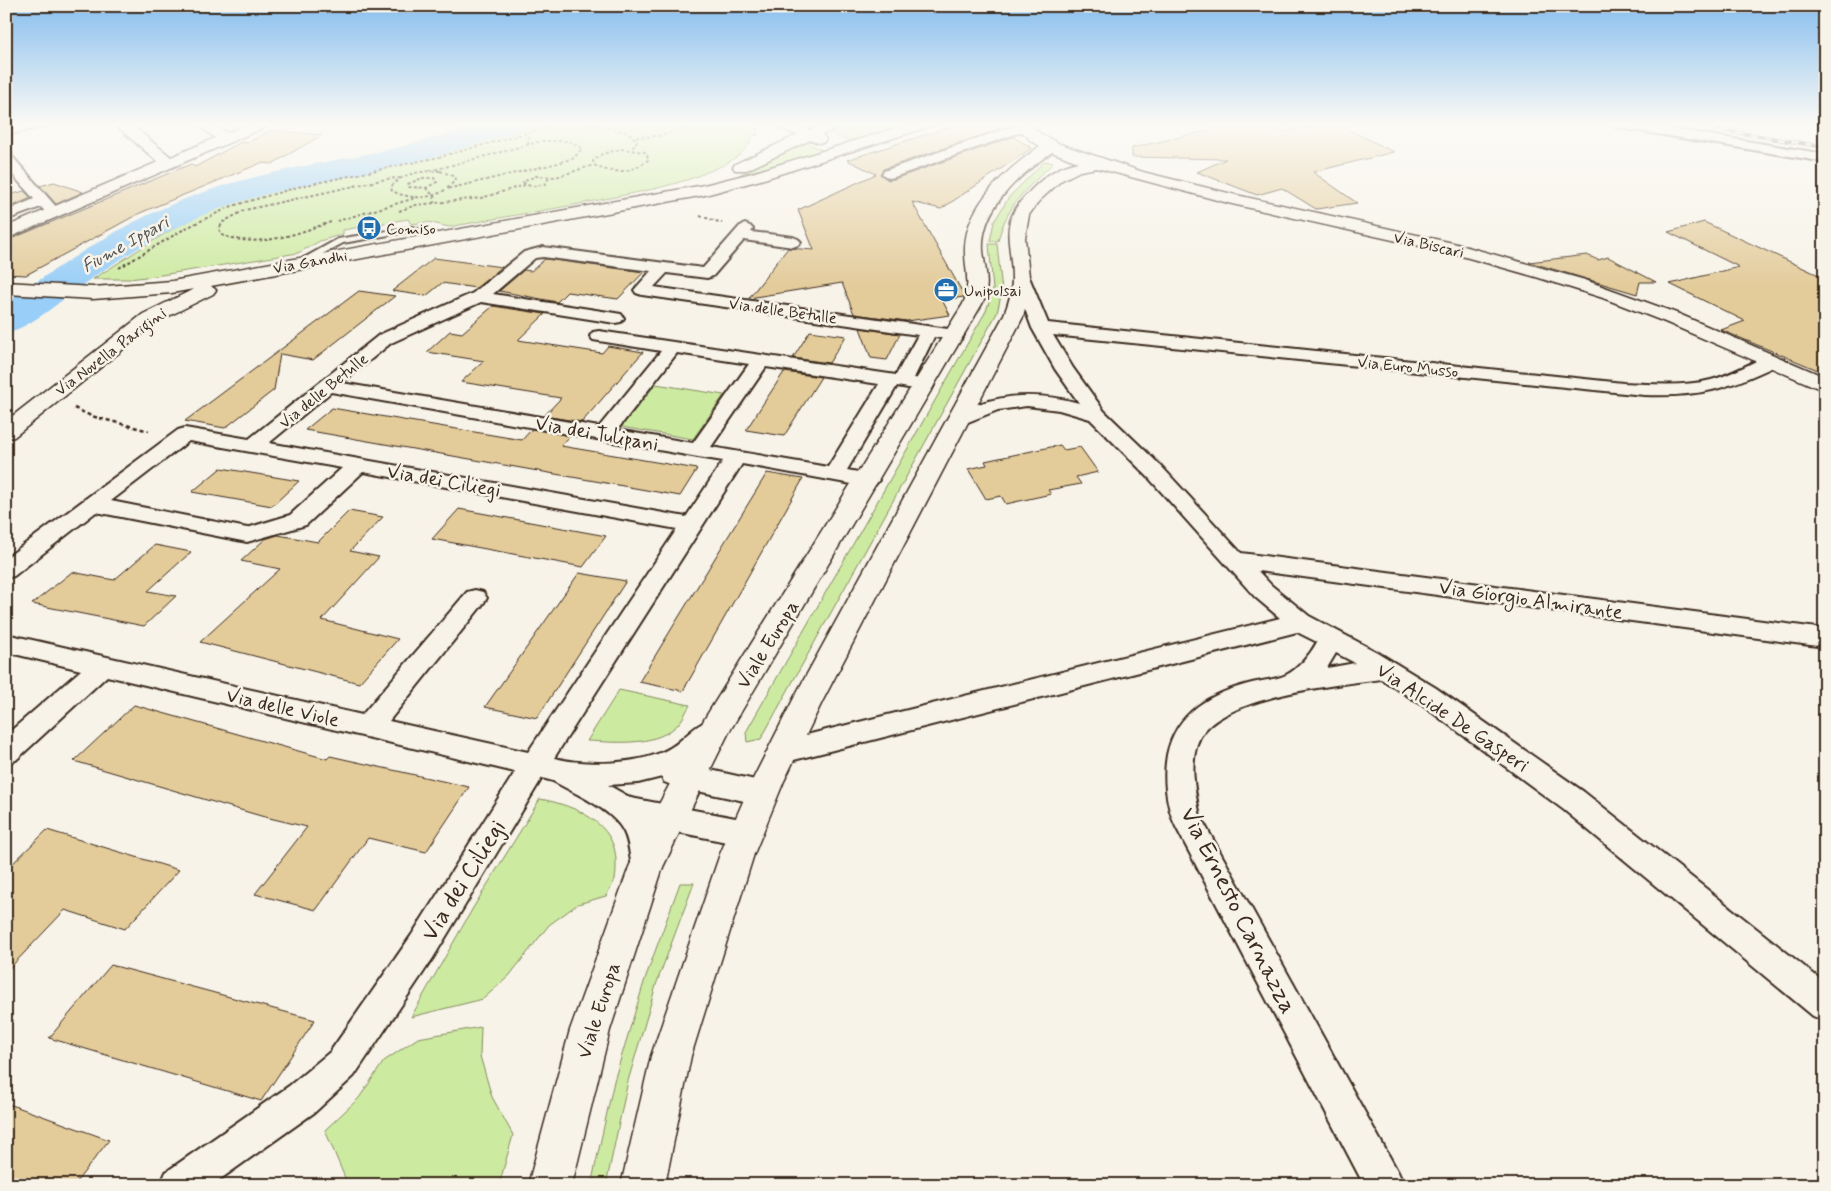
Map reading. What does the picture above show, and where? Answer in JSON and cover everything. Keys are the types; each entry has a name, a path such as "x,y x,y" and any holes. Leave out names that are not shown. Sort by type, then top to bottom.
{"street":[{"path":"24,179 48,207"},
{"path":"6,228 48,207 126,179"},
{"path":"672,196 715,179"},
{"path":"672,196 747,179"},
{"name":"Viale Europa","path":"550,1185 590,1030 646,867 688,778 716,727 868,480 906,382 942,333 967,314 977,292 974,248 977,229 983,212 991,200 1011,179"},
{"path":"643,1185 672,1056 713,924 746,833 782,752 1013,317 1019,302 1021,277 1016,243 1020,215 1042,179"},
{"name":"Via Biscari","path":"1157,179 1242,202 1437,244 1579,284 1670,316 1825,385"},
{"name":"Via Gandhi","path":"6,288 93,293 172,287 672,196"},
{"path":"6,216 48,207"},
{"path":"6,234 48,207"},
{"path":"737,229 793,242"},
{"name":"Via delle Betulle","path":"253,446 385,339 479,297 530,255 543,252 707,273 737,229"},
{"path":"662,267 599,336 906,382 834,474"},
{"name":"Via Novella Parigini","path":"6,432 150,318 186,298 250,272"},
{"name":"Via Alcide De Gasperi","path":"1021,277 1041,328 1064,369 1097,415 1155,472 1237,560 1263,591 1300,622 1384,669 1427,696 1574,801 1825,1004"},
{"path":"150,318 171,298 172,287"},
{"path":"127,318 172,287"},
{"name":"Via delle Betulle","path":"642,290 942,333"},
{"name":"Via Novella Parigini","path":"6,413 127,318 127,310 124,303 118,299 93,293"},
{"path":"479,297 616,318"},
{"name":"Via Euro Musso","path":"1041,328 1655,391 1709,386 1771,361"},
{"path":"604,434 674,347"},
{"path":"698,450 761,360"},
{"name":"Via dei Tulipani","path":"326,386 868,480"},
{"path":"958,420 980,408 1008,401 1038,400 1069,405 1097,415"},
{"path":"6,570 185,434 253,446"},
{"name":"Via dei Ciliegi","path":"253,446 693,525"},
{"name":"Via dei Ciliegi","path":"179,1185 302,1099 342,1064 547,768 736,457"},
{"path":"91,504 246,535 298,520 358,465"},
{"name":"Via Giorgio Almirante","path":"1237,560 1825,638"},
{"path":"368,727 476,598"},
{"path":"782,752 844,738 1300,622"},
{"path":"1291,685 1310,672 1322,659 1331,639"},
{"name":"Via delle Viole","path":"6,643 547,768"},
{"path":"6,752 103,665"},
{"name":"Via Ernesto Carnazza","path":"1384,669 1267,688 1232,699 1208,711 1191,728 1180,755 1179,784 1186,818 1385,1185"},
{"path":"547,768 626,774 651,769 681,756 716,727"},
{"path":"547,768 625,810 746,833"},
{"path":"651,769 763,793"},
{"path":"625,810 639,829 646,867"}],"path":[{"path":"112,272 193,224 232,206 302,186 337,179"},
{"path":"392,179 260,206 238,213 223,222 219,229 222,236 243,242 278,238 412,199 416,196"},
{"path":"399,179 390,187 392,191 405,196 416,196 433,194 491,179"},
{"path":"421,179 408,184 411,188 426,188 435,184 436,180 426,179"},
{"path":"447,189 453,184 455,179"},
{"path":"525,185 523,182 528,179"},
{"path":"393,214 416,205 481,198 525,185 541,185 548,182 549,179"},
{"path":"426,188 436,199 434,203"},
{"path":"256,199 260,206"},
{"path":"700,216 737,229"},
{"path":"62,387 69,406 91,416 145,431 185,434"}],"green space":[{"path":"315,179 691,179 649,190 570,206 449,227 428,222 411,224 408,219 343,230 343,234 320,241 298,253 155,276 129,279 93,279 152,241 198,216 264,192"},
{"path":"1027,179 1037,179 1013,207 1002,228 998,241 990,241 994,222 1009,197"},
{"path":"989,244 997,244 1002,291 997,313 761,739 747,742 746,732 986,311 993,290"},
{"path":"656,384 724,395 693,439 621,427"},
{"path":"619,690 690,705 680,722 671,730 649,740 636,742 587,741"},
{"path":"540,799 579,811 591,818 609,837 614,849 616,871 614,881 606,896 578,904 549,925 509,976 483,999 411,1017 473,908"},
{"path":"680,883 694,883 657,982 628,1081 606,1185 591,1185 614,1081 645,979"},
{"path":"481,1027 480,1056 492,1097 513,1135 499,1185 348,1185 325,1130 359,1098 384,1061 418,1038"}],"building":[{"path":"156,179 223,179 140,213 26,275 6,274 6,241"},
{"path":"866,179 986,179 941,209 912,202 964,295 964,297 942,300 950,315 907,321 854,314 842,283 749,298 788,248 814,250 798,210"},
{"path":"1214,179 1322,179 1357,203 1316,209 1282,188 1257,195"},
{"path":"54,182 83,192 56,204 40,186"},
{"path":"24,191 31,198 6,209 6,196"},
{"path":"1704,222 1825,278 1825,373 1721,330 1745,321 1670,284 1739,267 1668,232"},
{"path":"1587,255 1598,260 1608,257 1656,282 1640,282 1637,294 1529,262"},
{"path":"434,258 502,267 476,288 442,283 426,296 392,291"},
{"path":"545,259 644,272 618,299 567,292 557,302 499,291 524,270 531,271"},
{"path":"359,291 395,296 313,360 280,354 274,390 225,428 185,421"},
{"path":"493,306 545,314 518,340 602,353 608,346 643,352 582,422 544,416 561,398 461,382 484,361 427,352 450,331 462,333"},
{"path":"860,328 900,334 887,360 871,358"},
{"path":"810,331 846,336 829,363 793,358"},
{"path":"784,372 821,377 784,436 746,430"},
{"path":"332,408 522,440 532,429 570,436 561,446 697,469 680,496 305,430"},
{"path":"1060,445 1064,450 1080,447 1098,472 1076,477 1081,484 1048,490 1051,494 1006,504 1001,496 986,499 968,469 987,465 985,461"},
{"path":"221,468 299,481 272,506 192,492"},
{"path":"767,473 803,479 683,691 639,682"},
{"path":"459,509 606,536 583,567 432,539"},
{"path":"349,511 383,517 350,551 379,557 322,620 398,639 359,683 200,642 280,569 241,561 265,539 278,535 318,542"},
{"path":"155,545 191,552 148,591 176,596 144,626 32,604 72,572 114,580"},
{"path":"579,573 626,581 537,718 485,707"},
{"path":"134,705 327,759 330,756 469,787 426,852 368,838 316,910 255,894 307,827 261,816 74,761"},
{"path":"47,830 179,870 125,929 65,910 6,972 6,870"},
{"path":"111,965 315,1020 261,1101 49,1038"},
{"path":"6,1103 109,1140 74,1185 6,1185"}],"waterway":[{"name":"Fiume Ippari","path":"6,321 97,258 169,218 219,198 291,179"}],"place":[{"name":"Comiso","path":"369,228"},
{"name":"Unipolsai","path":"946,290"}]}
